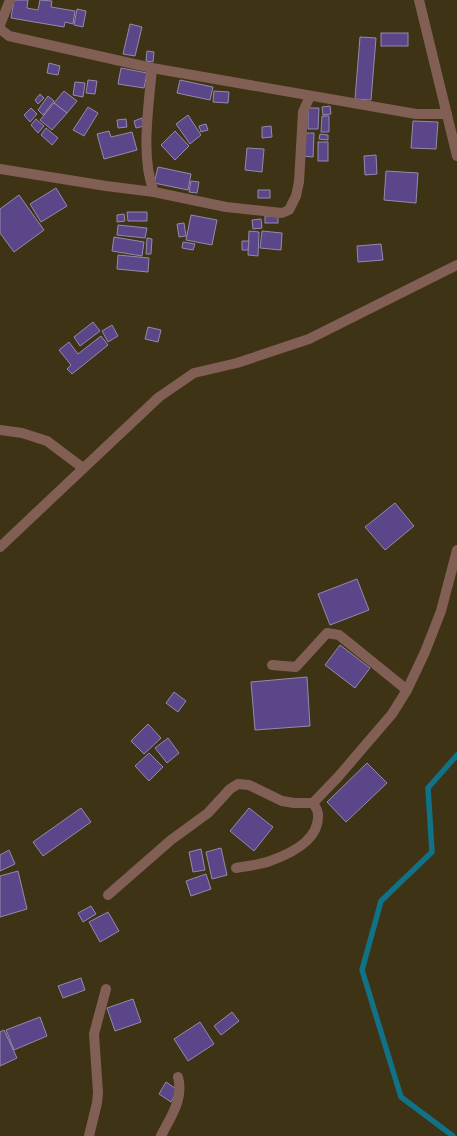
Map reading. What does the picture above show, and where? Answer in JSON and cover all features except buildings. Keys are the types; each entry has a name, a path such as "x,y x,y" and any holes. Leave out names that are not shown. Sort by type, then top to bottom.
{"street":[{"path":"0,25 10,0"},
{"path":"420,0 447,114 454,133 457,156"},
{"path":"0,29 9,36 152,68 416,114 447,114"},
{"path":"152,68 147,123 147,163 149,180 154,192"},
{"path":"0,169 154,192 226,207 282,213 289,210 296,196 299,182 303,112 310,96"},
{"path":"0,547 159,397 194,373 237,363 309,339 457,266"},
{"path":"0,430 22,433 47,441 83,468"},
{"path":"108,895 171,840 208,813 230,789 238,784 248,785 282,801 294,803 313,803 338,777 392,714 407,690 425,652 441,611 457,550"},
{"path":"272,665 296,667 327,634 339,635 407,690"},
{"path":"236,868 268,862 299,847 308,840 316,828 318,814 313,803"},
{"path":"89,1136 98,1093 94,1034 106,990"},
{"path":"161,1136 178,1102 181,1087 178,1077"}],"waterway":[{"path":"453,1136 401,1097 362,970 381,901 432,852 428,788 457,755"}]}
